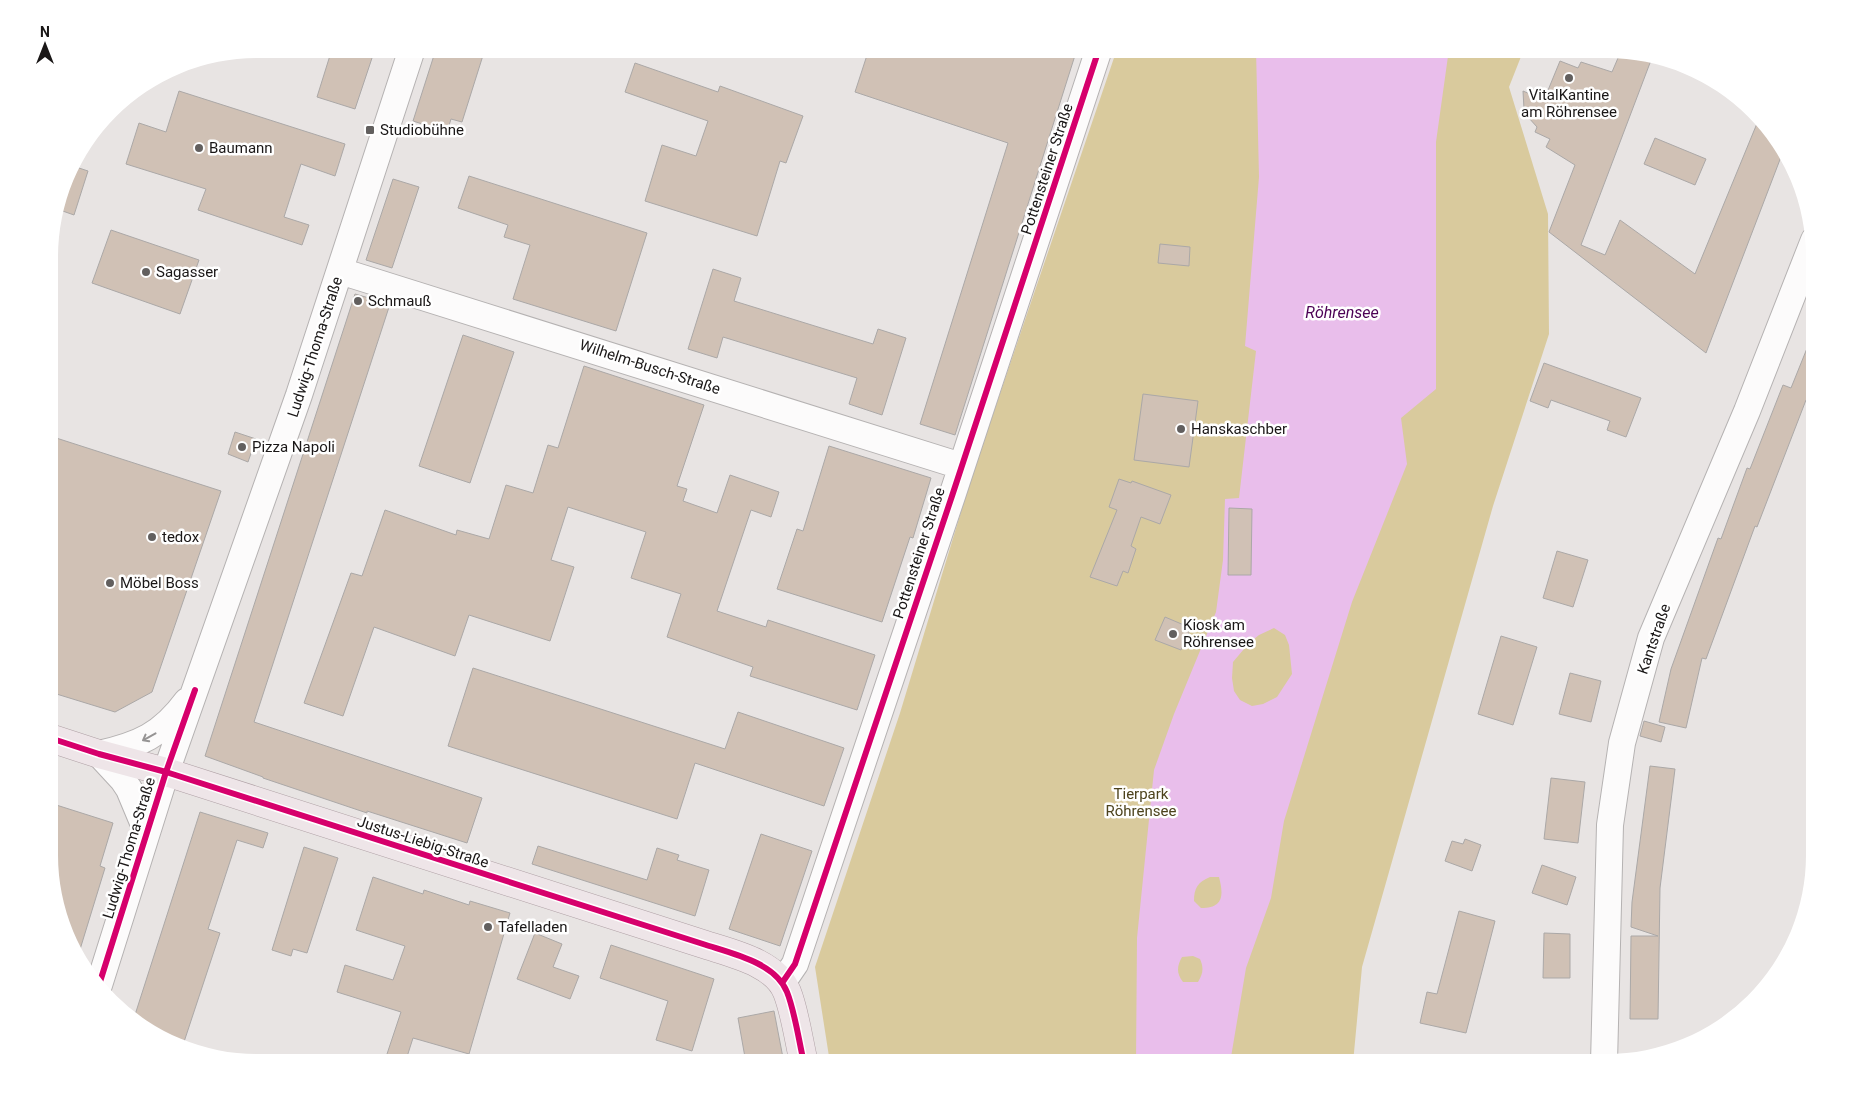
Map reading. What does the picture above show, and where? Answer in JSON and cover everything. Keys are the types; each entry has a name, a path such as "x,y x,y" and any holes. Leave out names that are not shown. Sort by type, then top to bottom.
{"main road":[{"name":"Justus-Liebig-Straße","path":"58,741 166,772 709,946 756,963 776,976 782,983"},
{"path":"782,983 787,992 802,1054"}],"street":[{"name":"Ludwig-Thoma-Straße","path":"101,979 166,772 299,395 409,58"},
{"name":"Pottensteiner Straße","path":"782,983 795,964 987,391 1096,58"},
{"name":"Kantstraße","path":"1604,1054 1610,825 1622,742 1651,638 1747,411 1806,260"},
{"name":"Wilhelm-Busch-Straße","path":"340,271 961,466"},
{"path":"99,754 126,748 154,735 178,714 195,690"},
{"path":"99,754 129,789 147,832"}],"green space":[{"name":"Tierpark Röhrensee","path":"1114,58 1520,58 1509,87 1548,214 1549,334 1493,506 1362,967 1354,1054 829,1054 815,967 900,713 971,479"}],"water":[{"name":"Röhrensee","path":"1256,58 1448,58 1436,142 1436,389 1401,418 1407,464 1352,602 1284,821 1271,898 1246,968 1232,1054 1136,1054 1137,938 1154,770 1174,714 1216,612 1223,560 1225,499 1239,498 1256,351 1245,346 1259,177","holes":["1274,628 1285,635 1289,645 1292,674 1277,697 1263,704 1252,706 1240,700 1234,691 1232,678 1233,662 1249,643 1259,635","1210,877 1219,877 1220,900 1214,906 1201,908 1194,901 1195,892 1200,883","1193,956 1200,959 1202,965 1201,976 1198,982 1183,982 1179,976 1179,963 1182,957"]}],"building":[{"path":"329,58 372,58 355,109 317,97"},
{"path":"433,58 482,58 462,122 451,119 447,132 413,121"},
{"path":"866,58 1074,58 955,435 920,424 1008,143 855,92"},
{"path":"1618,58 1650,62 1581,245 1605,255 1620,220 1695,274 1757,125 1781,158 1706,353 1549,232 1575,165 1546,147 1550,139 1535,132 1537,127 1524,109 1523,91 1544,100 1560,61 1578,68 1581,62 1612,72"},
{"path":"635,63 718,92 720,86 803,116 786,163 780,161 757,236 645,201 662,145 696,156 708,121 625,92"},
{"name":"Baumann","path":"179,91 345,144 335,176 301,164 284,217 309,225 302,245 198,210 206,189 126,164 139,123 166,132"},
{"path":"1655,138 1706,159 1695,185 1644,164"},
{"path":"79,168 88,171 74,215 63,211"},
{"path":"469,176 647,233 616,331 513,299 530,245 504,237 508,225 458,208"},
{"path":"393,179 419,187 392,268 366,260"},
{"name":"Sagasser","path":"111,230 199,260 180,314 92,283"},
{"path":"1160,244 1190,247 1189,266 1158,263"},
{"path":"713,269 741,278 734,301 873,344 878,329 906,338 882,415 849,404 857,378 723,337 717,358 688,349"},
{"path":"355,294 390,304 254,722 482,798 467,843 367,811 367,813 263,778 205,756"},
{"path":"463,335 514,352 470,483 419,466"},
{"path":"1806,351 1806,400 1757,527 1755,526 1706,659 1702,658 1686,728 1659,722 1671,669 1718,538 1721,539 1747,468 1750,469 1783,385 1791,388"},
{"path":"1544,363 1641,398 1626,437 1607,430 1610,421 1551,400 1548,408 1530,401"},
{"path":"584,366 704,405 677,486 687,489 683,501 717,513 730,475 779,492 771,517 751,510 717,611 766,627 768,620 875,655 857,710 750,676 753,667 667,637 681,594 631,578 646,532 568,507 551,560 574,567 550,641 469,615 455,656 374,627 343,716 304,703 351,573 362,576 385,510 456,535 457,530 489,539 506,485 533,493 548,445 558,448"},
{"path":"1143,394 1198,401 1189,467 1134,460"},
{"name":"Pizza Napoli","path":"235,432 256,439 248,462 228,454"},
{"path":"58,439 221,491 152,692 115,712 58,694"},
{"path":"829,446 931,478 913,538 910,537 882,622 777,589 797,529 803,531"},
{"path":"1119,479 1131,483 1132,481 1171,495 1160,524 1141,517 1131,546 1136,549 1128,573 1123,571 1117,586 1090,577 1117,510 1109,507"},
{"path":"1229,508 1252,509 1251,575 1228,575"},
{"path":"1557,551 1588,560 1573,607 1543,598"},
{"name":"Kiosk am Röhrensee","path":"1165,617 1191,628 1181,650 1155,640"},
{"path":"1501,636 1537,647 1513,725 1478,714"},
{"path":"473,668 725,749 738,712 844,748 824,806 695,763 677,819 448,746"},
{"path":"1570,673 1601,681 1591,722 1559,714"},
{"path":"1644,721 1665,727 1661,742 1640,736"},
{"path":"1650,766 1675,769 1660,888 1658,1019 1630,1019 1631,936 1658,936 1631,927 1632,902"},
{"path":"1551,778 1585,782 1578,843 1544,839"},
{"path":"58,806 113,823 100,866 105,868 80,948 68,919 61,894 58,868"},
{"path":"200,812 268,833 263,848 237,840 208,929 220,933 184,1040 157,1028 136,1013"},
{"path":"761,834 812,851 780,946 729,929"},
{"path":"1465,839 1481,845 1472,871 1445,861 1452,841 1463,844"},
{"path":"538,846 647,880 657,848 679,855 677,860 709,870 695,916 532,864"},
{"path":"304,847 338,858 307,953 293,949 291,956 272,950"},
{"path":"1542,865 1576,877 1567,905 1532,893"},
{"path":"373,877 423,894 424,890 469,905 470,901 510,913 469,1054 413,1038 408,1054 387,1054 401,1012 337,992 345,965 393,980 405,946 356,930"},
{"path":"1459,911 1495,921 1466,1033 1420,1023 1427,992 1437,994"},
{"path":"535,933 562,944 553,967 579,976 570,999 517,979"},
{"path":"1544,933 1570,934 1570,978 1543,978"},
{"path":"611,945 714,979 692,1051 656,1040 668,1001 600,978"},
{"path":"774,1011 782,1054 744,1054 738,1018"}],"cycle path":[{"path":"782,983 795,964 1096,58"},
{"path":"101,979 166,772 195,690"},
{"path":"58,741 166,772 751,960 773,973 787,992 795,1018 802,1054"}],"place":[{"name":"VitalKantine am Röhrensee","path":"1569,78"},
{"name":"Studiobühne","path":"370,130"},
{"name":"Baumann","path":"199,148"},
{"name":"Sagasser","path":"146,272"},
{"name":"Schmauß","path":"358,301"},
{"name":"Hanskaschber","path":"1181,429"},
{"name":"Pizza Napoli","path":"242,447"},
{"name":"tedox","path":"152,537"},
{"name":"Möbel Boss","path":"110,583"},
{"name":"Kiosk am Röhrensee","path":"1173,634"},
{"name":"Tafelladen","path":"488,927"}]}
